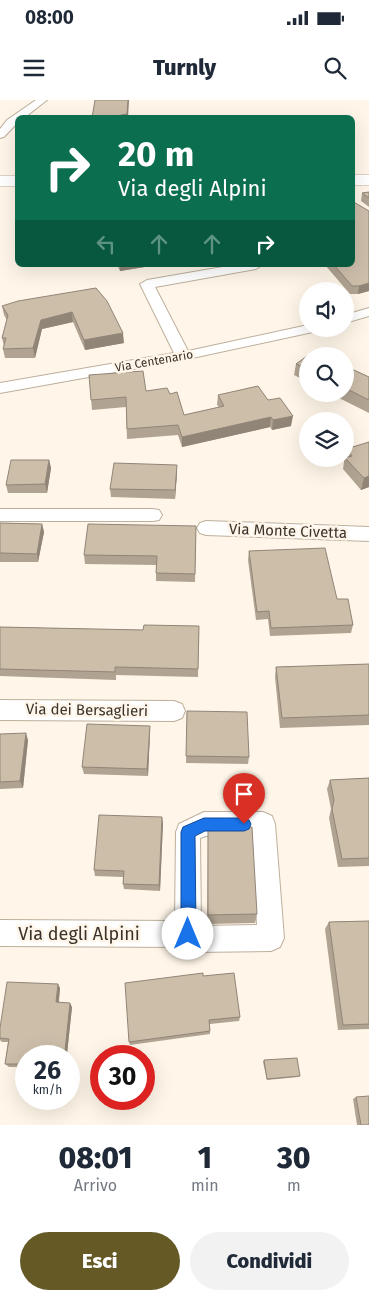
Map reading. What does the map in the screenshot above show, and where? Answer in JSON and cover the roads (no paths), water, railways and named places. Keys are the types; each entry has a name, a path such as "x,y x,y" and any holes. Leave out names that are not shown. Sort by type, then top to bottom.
{"street":[{"path":"20,115 42,100"},
{"path":"0,135 9,122"},
{"path":"355,180 369,180"},
{"path":"0,181 15,181"},
{"path":"182,356 147,284 245,267"},
{"path":"354,316 369,312"},
{"name":"Via Centenario","path":"0,388 182,356 299,331"},
{"path":"0,515 152,515"},
{"name":"Via Monte Civetta","path":"206,528 369,534"},
{"name":"Via dei Bersaglieri","path":"0,710 174,711"},
{"name":"Via degli Alpini","path":"0,933 188,934 194,939 271,938 263,824 204,824 188,832 188,934"}]}
